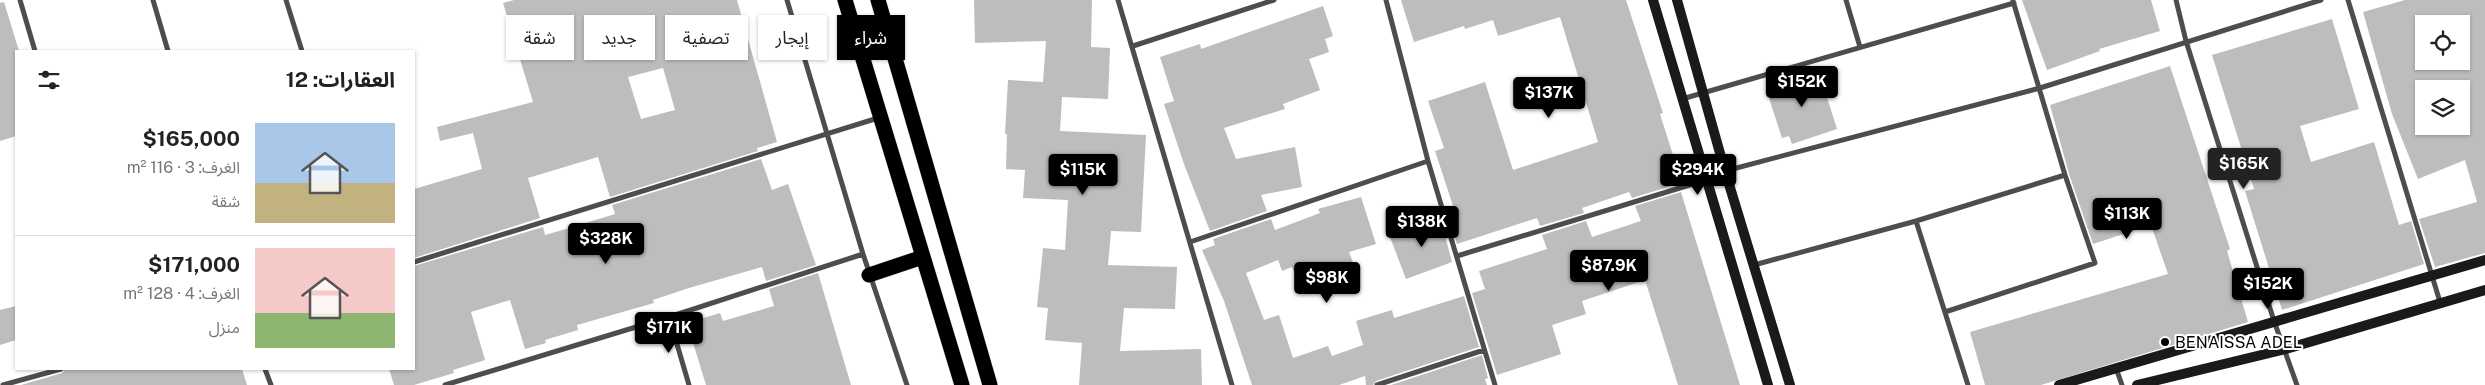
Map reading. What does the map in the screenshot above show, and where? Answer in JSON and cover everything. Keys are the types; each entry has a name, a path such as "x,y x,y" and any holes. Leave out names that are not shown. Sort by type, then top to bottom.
{"highway":[{"path":"845,0 962,385"},
{"path":"878,0 990,385"},
{"path":"870,275 923,257"}],"street":[{"path":"20,0 35,50"},
{"path":"153,0 168,50"},
{"path":"286,0 302,50"},
{"path":"788,0 862,254 907,385"},
{"path":"1118,0 1232,385"},
{"path":"1133,46 1274,0"},
{"path":"1386,0 1428,161 1495,385"},
{"path":"1653,0 1768,385"},
{"path":"1677,0 1725,171 1790,385"},
{"path":"1846,0 1860,48"},
{"path":"2176,0 2186,41 2274,321 2286,349 2297,385"},
{"path":"1457,256 1706,180 1725,171 2040,88 2321,0"},
{"path":"2348,0 2440,302"},
{"path":"1682,99 2014,1 2065,175 2095,264 1945,312"},
{"path":"415,262 827,132 881,117"},
{"path":"1190,242 1428,161"},
{"path":"1754,265 1916,221 2065,175"},
{"path":"1916,221 1968,385"},
{"path":"445,385 669,317 862,254"},
{"path":"2059,385 2485,260"},
{"path":"2137,385 2286,349 2485,290"},
{"path":"669,317 689,385"},
{"path":"1377,385 1484,350"},
{"path":"2116,368 2122,385"},
{"path":"3,385 57,370"},
{"path":"265,370 271,385"}],"building":[{"path":"514,0 737,0 741,15 665,15 665,60 748,60 748,39 777,142 757,148 758,151 610,197 598,157 528,178 540,218 415,258 415,189 482,169 473,133 440,141 437,127 533,102 520,60 574,60 574,15 507,15 503,3","holes":["663,68 675,110 641,119 628,77"]},
{"path":"974,0 1092,0 1091,47 1110,48 1108,99 1062,97 1060,131 1146,135 1141,232 1111,231 1108,265 1177,267 1175,309 1124,308 1120,351 1201,349 1202,385 1079,385 1082,343 1045,340 1048,308 1037,307 1043,248 1065,250 1068,200 1023,198 1025,170 1006,169 1007,134 1005,134 1008,80 1043,82 1046,41 975,43"},
{"path":"1401,0 1626,0 1663,113 1660,114 1680,177 1676,178 1678,184 1632,198 1629,192 1582,208 1584,213 1540,226 1537,218 1457,244 1448,214 1455,212 1435,151 1444,148 1428,101 1485,82 1513,170 1598,142 1560,17 1498,36 1493,20 1465,29 1464,26 1414,42"},
{"path":"2022,0 2151,0 2160,31 2099,49 2100,51 2047,70"},
{"path":"2405,0 2485,0 2485,253 2435,267 2419,219 2477,202 2465,160 2418,179 2392,114 2363,12"},
{"path":"4,2 19,50 15,50 15,136 0,141 0,3"},
{"path":"1323,6 1333,36 1325,39 1329,52 1309,59 1320,90 1283,104 1285,109 1224,128 1236,159 1295,147 1302,187 1261,195 1267,211 1210,231 1184,164 1164,104 1174,101 1160,57 1200,44 1201,49"},
{"path":"2332,19 2359,109 2300,126 2311,162 2374,142 2399,225 2411,221 2424,264 2282,310 2245,191 2254,189 2212,55"},
{"path":"2170,66 2230,249 2227,251 2248,322 2041,385 1985,385 1970,332 2168,274 2151,225 2093,244 2069,174 2050,105"},
{"path":"1819,72 1837,129 1792,144 1789,136 1782,138 1766,89"},
{"path":"761,159 772,190 788,184 816,265 766,281 762,267 689,288 653,300 654,303 577,325 578,330 545,340 546,343 525,349 510,300 471,312 485,360 453,370 454,373 414,385 394,385 389,370 415,370 415,266 543,227 545,235 615,214 612,205"},
{"path":"1681,192 1740,385 1678,385 1645,280 1582,301 1586,314 1552,325 1561,354 1497,375 1472,293 1485,289 1479,271 1547,249 1542,235 1586,221 1592,237 1641,221 1635,206"},
{"path":"1361,197 1376,244 1349,252 1355,268 1300,289 1292,267 1282,271 1278,260 1246,273 1264,320 1279,315 1293,358 1328,346 1332,356 1363,345 1356,321 1392,310 1394,318 1464,296 1479,347 1376,381 1373,385 1366,385 1365,376 1339,385 1252,385 1224,301 1202,250 1215,245 1213,239 1271,219 1275,230 1320,213 1318,209"},
{"path":"1440,217 1452,262 1406,279 1390,237"},
{"path":"818,273 851,385 706,385 687,323 720,313 723,321 774,306 769,289"},
{"path":"15,306 15,340 0,345 0,310"},
{"path":"1482,355 1488,378 1485,379 1487,385 1391,385"},
{"path":"64,370 242,370 247,385 21,385 62,373"}],"place":[{"name":"BENAISSA ADEL","path":"2165,342"}]}
